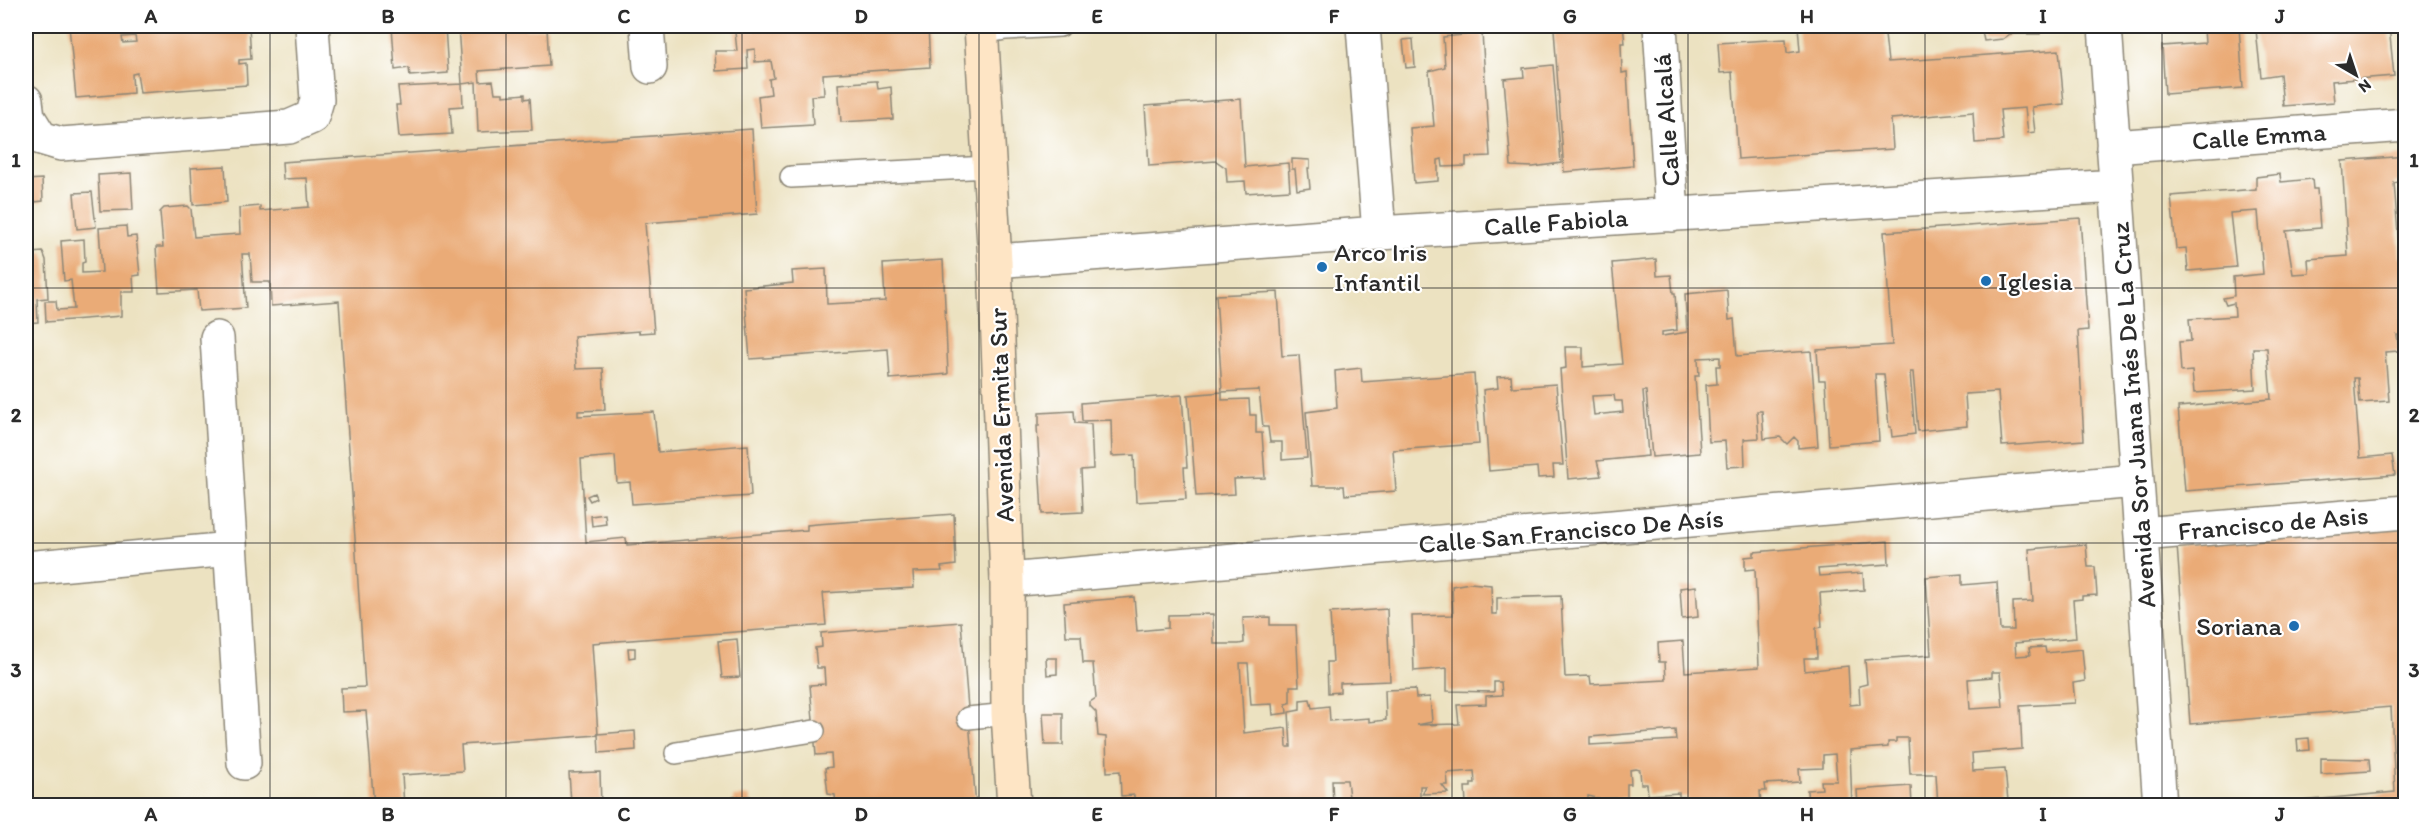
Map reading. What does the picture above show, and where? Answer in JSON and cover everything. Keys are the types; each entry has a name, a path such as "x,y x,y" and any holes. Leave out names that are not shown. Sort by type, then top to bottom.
{"main road":[{"name":"Avenida Ermita Sur","path":"981,29 995,261 1007,580 1008,714 1014,806"}],"street":[{"path":"26,101 28,117 40,138 61,144 289,126 312,117 317,100 312,26"},
{"path":"647,26 650,67"},
{"path":"1364,26 1379,233"},
{"name":"Calle Alcalá","path":"1660,26 1672,214"},
{"name":"Avenida Sor Juana Inés De La Cruz","path":"2105,26 2160,806"},
{"name":"Calle Emma","path":"2114,147 2406,125"},
{"name":"Calle Fabiola","path":"995,261 1379,233 2116,186"},
{"path":"217,338 244,763"},
{"name":"Calle San Francisco De Asís","path":"1007,580 2136,481"},
{"name":"Francisco de Asis","path":"2141,534 2406,512"},
{"path":"26,568 230,549"}],"lane":[{"path":"981,29 1060,26"},
{"path":"791,177 989,167"},
{"path":"968,718 1008,714"},
{"path":"676,753 814,731"}],"building":[{"path":"69,26 182,26 183,33 195,33 195,26 249,26 251,59 239,60 239,64 246,63 247,85 140,93 137,73 132,74 133,93 76,98","holes":["135,36 136,42 123,43 122,37"]},
{"path":"392,26 445,26 448,73 410,76 409,68 395,70"},
{"path":"458,26 526,26 526,30 547,28 549,66 479,71 480,82 493,81 495,93 503,93 503,96 525,94 525,99 530,98 532,130 478,132 476,82 462,84"},
{"path":"754,26 807,26 807,28 928,26 930,67 823,74 824,95 811,96 813,125 761,128 758,96 771,94 769,79 774,78 771,61 755,62 755,49 747,50 748,69 716,71 715,51 737,51 735,32 754,31"},
{"path":"1457,26 1487,26 1488,27 1458,29"},
{"path":"1623,26 1625,43 1621,43 1622,73 1627,72 1633,166 1564,172 1554,29"},
{"path":"1798,26 1884,26 1888,62 2059,50 2064,104 2032,107 2035,132 2028,133 2025,108 2000,110 2003,141 1975,143 1973,112 1891,119 1893,149 1738,159 1732,72 1720,73 1718,43 1786,39 1787,53 1800,51"},
{"path":"1981,26 2040,26 2040,34 2010,34 2003,39 1984,41"},
{"path":"2239,26 2243,88 2165,94 2162,46 2205,43 2204,29"},
{"path":"2306,26 2389,26 2394,76 2332,81 2334,102 2283,106 2280,74 2261,77 2256,30"},
{"path":"1482,33 1490,156 1466,157 1466,166 1443,167 1442,159 1438,160 1438,181 1414,183 1410,128 1434,126 1429,71 1445,67 1443,37"},
{"path":"1413,39 1415,67 1406,68 1403,40"},
{"path":"1553,65 1561,163 1533,167 1511,166 1504,79 1524,77 1523,68"},
{"path":"877,81 878,89 891,87 893,119 841,122 838,84"},
{"path":"462,84 463,106 450,107 452,134 399,137 396,105 400,105 398,87"},
{"path":"1241,99 1245,167 1288,163 1290,190 1246,193 1245,181 1227,182 1226,168 1216,161 1149,166 1145,106"},
{"path":"752,129 757,214 645,223 654,332 574,336 576,369 603,368 605,410 578,411 578,416 654,412 658,452 748,445 751,496 632,504 630,482 617,483 615,456 581,459 586,542 626,538 627,545 807,530 807,525 817,524 954,514 956,565 941,567 942,571 913,572 914,588 823,593 826,625 592,643 598,735 461,745 463,771 402,775 404,806 374,806 366,711 342,712 341,688 365,687 339,301 271,306 270,282 252,282 250,254 242,254 246,308 199,311 197,290 159,292 156,247 163,247 160,212 164,208 188,206 191,209 194,237 240,234 239,208 260,206 260,211 309,207 307,178 283,179 282,162"},
{"path":"2406,156 2406,181 2394,183 2400,258 2406,257 2406,343 2404,343 2403,335 2397,335 2399,351 2385,352 2389,401 2360,403 2358,378 2354,378 2360,458 2392,455 2395,475 2185,491 2178,407 2271,399 2267,348 2253,348 2255,389 2194,393 2192,371 2181,372 2179,342 2191,341 2189,319 2235,316 2234,303 2226,305 2223,298 2234,296 2233,277 2263,274 2258,211 2230,213 2236,267 2188,271 2186,248 2176,249 2171,196 2256,189 2256,177 2280,174 2281,182 2312,179 2313,189 2317,189 2320,228 2286,231 2293,274 2309,273 2308,259 2348,256 2342,161"},
{"path":"1292,159 1310,160 1310,168 1308,168 1310,188 1297,190"},
{"path":"225,166 227,202 193,205 191,168"},
{"path":"131,173 133,210 100,211 98,175"},
{"path":"42,179 43,201 26,203 26,180"},
{"path":"92,192 96,227 77,229 74,193"},
{"path":"2080,218 2088,330 2078,331 2084,440 2002,446 1998,392 1965,394 1967,426 1918,431 1913,372 1910,372 1915,434 1892,437 1884,374 1875,374 1879,441 1829,445 1825,380 1819,380 1817,350 1892,345 1884,232"},
{"path":"26,225 30,225 31,253 43,252 46,260 48,298 37,299 38,322 26,323"},
{"path":"126,226 127,237 136,236 140,275 133,276 134,292 121,292 121,316 46,322 45,301 56,301 57,310 74,309 71,280 64,281 61,241 84,239 85,262 82,263 82,273 102,272 99,228"},
{"path":"1656,259 1657,276 1671,275 1673,293 1675,293 1677,330 1662,332 1662,336 1687,332 1685,294 1727,290 1729,320 1734,319 1737,356 1811,351 1818,446 1798,448 1798,441 1794,437 1787,444 1780,437 1764,439 1762,411 1757,411 1759,438 1744,439 1745,466 1727,467 1725,441 1709,442 1706,385 1717,384 1716,366 1720,366 1720,357 1698,358 1699,376 1695,376 1700,453 1652,457 1646,391 1643,391 1648,456 1597,461 1601,476 1568,479 1560,369 1566,368 1565,347 1583,347 1583,367 1622,364 1612,263","holes":["1614,395 1615,401 1622,401 1623,412 1594,415 1592,396"]},
{"path":"943,260 948,374 890,379 888,349 750,359 744,288 793,283 792,271 826,269 827,304 885,301 883,264"},
{"path":"1278,292 1282,356 1299,355 1307,458 1282,460 1282,442 1270,442 1268,427 1263,427 1259,390 1222,392 1216,295"},
{"path":"1361,368 1362,382 1474,374 1479,444 1393,450 1396,491 1345,495 1344,486 1312,486 1306,412 1337,408 1335,371"},
{"path":"1511,376 1512,387 1556,384 1563,465 1553,465 1554,477 1538,478 1537,467 1489,471 1483,390 1498,388 1497,377"},
{"path":"1222,392 1222,400 1249,399 1250,415 1256,415 1256,433 1262,433 1265,478 1234,479 1235,494 1196,496 1188,395"},
{"path":"1182,395 1187,467 1184,467 1186,499 1136,502 1134,455 1112,456 1111,420 1082,421 1081,403"},
{"path":"1074,411 1075,423 1091,424 1093,469 1081,470 1083,512 1042,514 1037,426 1039,426 1039,413"},
{"path":"594,493 596,498 590,501 587,496"},
{"path":"605,514 606,524 592,526 591,516"},
{"name":"Soriana","path":"2406,528 2406,806 2249,806 2395,792 2391,707 2190,724 2177,545"},
{"path":"1888,541 1889,564 1818,569 1819,576 1863,573 1864,590 1820,593 1822,627 1816,628 1817,658 1804,658 1805,671 1848,666 1850,705 1860,704 1859,686 1867,684 1865,660 1931,655 1926,577 1962,574 1962,585 1997,582 2000,630 2014,630 2013,602 2033,601 2029,549 2086,544 2088,567 2095,567 2097,595 2082,596 2082,599 2073,600 2076,638 2015,643 2016,656 2030,655 2029,648 2045,647 2046,653 2082,649 2085,681 2073,683 2075,703 2020,706 2022,749 1972,753 1973,771 2005,769 2008,801 2024,800 2025,806 1938,806 1936,774 1910,774 1908,738 1896,738 1896,742 1888,742 1888,747 1850,750 1852,806 1808,806 1807,790 1822,789 1821,781 1837,781 1835,754 1823,755 1823,768 1799,769 1800,782 1765,784 1766,791 1760,791 1761,806 1730,806 1730,802 1718,802 1718,806 1687,806 1687,797 1679,797 1679,793 1648,795 1647,784 1641,784 1640,770 1636,769 1630,770 1631,784 1627,784 1627,798 1593,799 1588,796 1583,806 1560,806 1559,802 1534,806 1472,806 1472,802 1466,804 1465,787 1471,787 1471,783 1475,783 1474,771 1447,773 1448,785 1442,785 1448,793 1422,794 1426,786 1420,786 1420,806 1350,806 1347,780 1332,780 1333,806 1264,806 1263,803 1256,803 1256,806 1248,806 1248,803 1218,806 1147,806 1147,801 1134,801 1134,795 1121,796 1120,771 1107,772 1106,737 1098,736 1096,712 1090,706 1090,702 1096,698 1093,663 1083,663 1081,636 1066,636 1064,603 1134,597 1137,631 1168,628 1168,615 1213,614 1214,644 1239,644 1244,643 1243,618 1270,617 1270,625 1296,625 1299,686 1290,686 1290,703 1286,704 1287,713 1273,715 1272,704 1251,705 1248,663 1240,663 1244,733 1286,728 1287,747 1291,747 1289,712 1300,710 1300,700 1310,699 1312,708 1329,706 1330,721 1369,718 1369,722 1386,720 1385,690 1415,689 1416,698 1430,697 1432,722 1417,725 1459,724 1457,705 1486,704 1486,696 1502,695 1501,682 1494,682 1494,692 1447,691 1447,668 1414,671 1412,616 1453,615 1452,586 1470,583 1491,585 1492,614 1497,614 1497,598 1561,596 1565,677 1590,676 1591,684 1666,680 1665,662 1659,662 1658,643 1683,641 1685,672 1759,667 1755,569 1745,570 1745,557 1754,556 1754,552","holes":["1992,672 2000,672 2003,707 1970,709 1968,679 1992,677","1675,730 1676,740 1590,745 1590,737"]},
{"path":"1696,586 1698,617 1682,619 1680,588"},
{"path":"1387,609 1390,681 1340,683 1340,692 1328,693 1327,662 1333,662 1330,613"},
{"path":"961,622 976,806 836,806 835,795 828,794 825,768 832,767 831,754 816,755 810,685 825,684 824,668 817,668 815,648 822,647 821,633"},
{"path":"737,639 740,677 722,678 718,641"},
{"path":"628,648 635,648 635,657 629,658"},
{"path":"1046,658 1057,658 1057,674 1047,675"},
{"path":"1043,713 1063,713 1063,745 1045,745"},
{"path":"635,731 636,750 599,753 598,734"},
{"path":"2309,738 2310,750 2298,751 2297,739"},
{"path":"2321,758 2369,759 2370,771 2321,774"},
{"path":"600,772 601,806 529,806 529,804 571,803 569,773"},
{"path":"1911,786 1912,806 1858,806 1857,790"},
{"path":"750,796 750,806 734,806 733,797"}],"place":[{"name":"Arco Iris Infantil","path":"1322,267"},
{"name":"Iglesia","path":"1986,281"},
{"name":"Soriana","path":"2294,626"}]}
